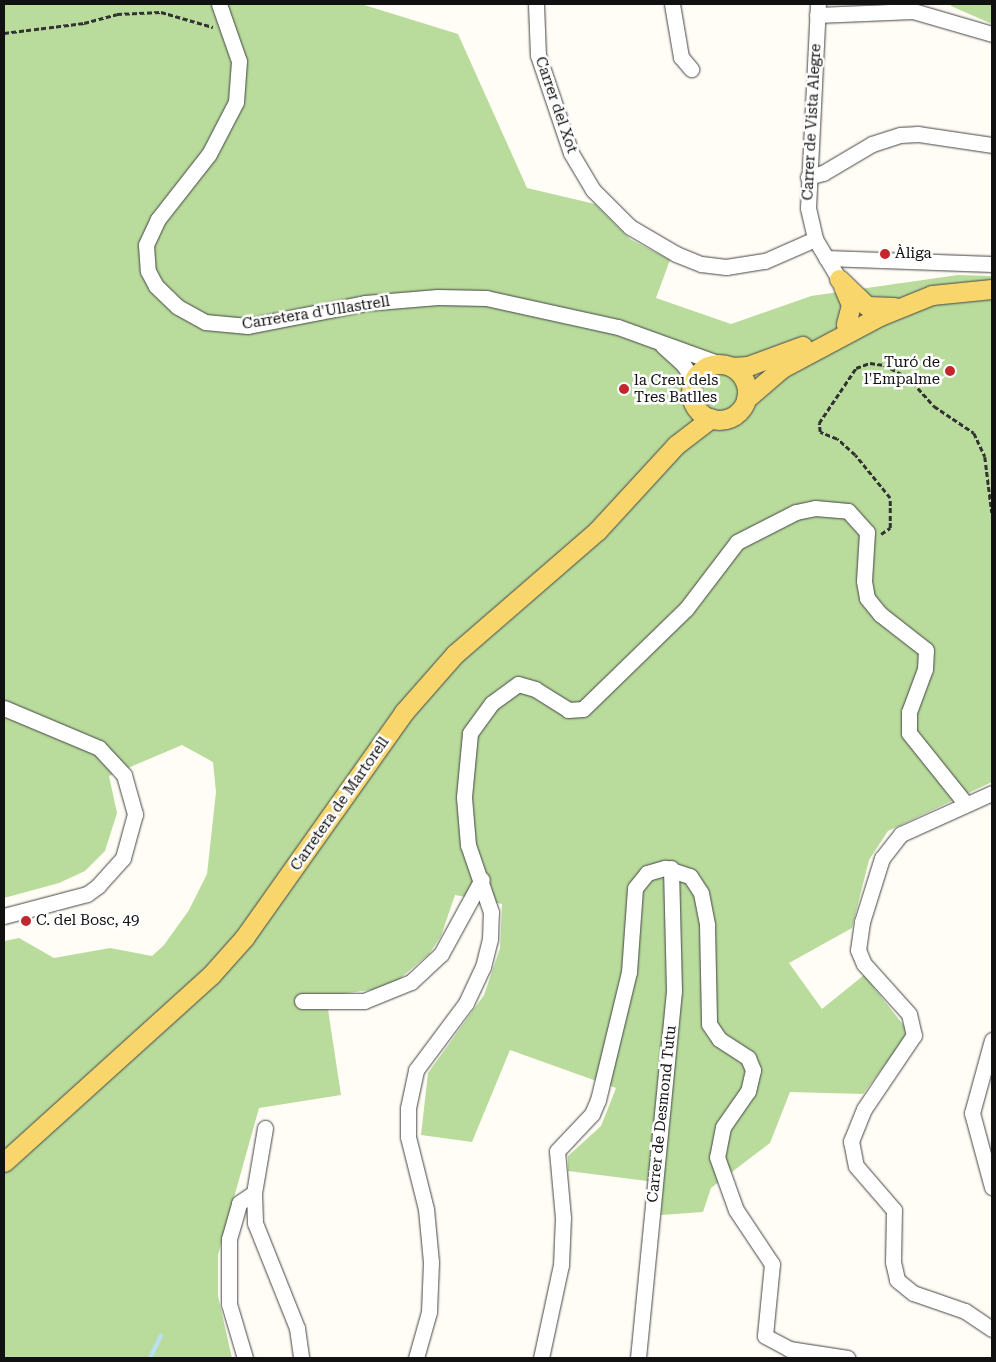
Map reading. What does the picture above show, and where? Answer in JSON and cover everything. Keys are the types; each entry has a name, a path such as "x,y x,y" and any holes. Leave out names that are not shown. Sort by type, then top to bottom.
{"main road":[{"path":"840,278 867,306 900,306"},
{"path":"840,278 851,304 846,324"},
{"name":"Carretera de Martorell","path":"4,1162 211,975 250,931 428,683 483,628 597,531 676,446 711,418 731,417 746,399 782,368 900,306 932,295 992,289"},
{"name":"Carretera de Martorell","path":"676,446 693,389 702,370 775,356 846,324 880,316"},
{"path":"726,366 745,381 746,399"},
{"path":"693,389 697,408 711,418"}],"street":[{"name":"Carretera d'Ullastrell","path":"219,4 231,32 239,60 236,102 209,154 158,219 146,245 148,271 156,286 178,307 205,322 248,326 365,303 438,297 486,298 559,312 649,336 726,366"},
{"name":"Carrer del Xot","path":"536,4 538,55 571,153 593,190 630,227 676,254 701,264 726,267 765,261 815,239"},
{"path":"672,4 681,57 691,70"},
{"name":"Carrer de Vista Alegre","path":"818,9 808,177 808,208 815,239 840,278"},
{"path":"818,9 913,11 992,34"},
{"path":"808,177 823,173 872,144 900,135 918,134 992,145"},
{"path":"826,258 992,264"},
{"name":"Carretera d'Ullastrell","path":"649,336 671,351 693,389"},
{"path":"416,1358 429,1312 431,1262 426,1209 408,1137 409,1099 416,1070 466,1003 483,968 491,912 482,879 468,845 465,756 475,724 506,690 525,685 568,710 582,709 686,609 737,542 774,520 815,508 848,511 864,525 868,539 864,581 867,598 880,614 926,650 925,669 909,712 909,733 965,803"},
{"path":"4,708 100,748 124,775 135,814 123,858 98,886 88,894 4,916"},
{"path":"992,793 965,803 892,841 878,869 858,950 864,964 909,1014 914,1036 864,1109 851,1141 856,1166 894,1210 893,1262 897,1280 913,1293 965,1312 992,1329"},
{"path":"541,1358 561,1265 563,1218 557,1151 592,1114 598,1100 629,972 635,888 647,873 671,868 695,881 703,898 710,1024 719,1039 748,1058 753,1070 748,1091 723,1127 717,1157 736,1210 772,1264 765,1336 789,1349 847,1358"},
{"name":"Carrer de Desmond Tutu","path":"638,1358 674,991 671,868"},
{"path":"302,1002 364,1001 410,982 441,954 482,879"},
{"path":"992,1040 972,1113 992,1187"},
{"path":"265,1128 254,1193 255,1223 297,1328 301,1358"},
{"path":"245,1358 228,1304 229,1239 239,1203 254,1193"}],"path":[{"path":"4,33 84,23 118,14 161,12 231,32"},
{"path":"868,539 890,528 890,498 838,439 820,432 819,423 856,368 870,364 884,366 908,377 934,406 974,433 985,458 992,513"}],"green space":[{"path":"4,4 361,4 458,34 527,188 595,204 630,239 670,260 656,298 731,324 811,296 958,275 992,276 992,782 888,831 869,860 852,928 789,963 822,1009 864,975 905,1027 905,1037 899,1046 863,1094 790,1092 770,1143 711,1188 703,1212 661,1215 663,1183 568,1171 568,1156 601,1126 616,1088 510,1050 472,1142 421,1135 428,1073 484,995 500,948 502,904 455,895 441,936 429,954 397,981 378,989 326,996 341,1095 259,1108 218,1255 218,1296 232,1358 4,1358 4,941 19,938 54,958 110,948 152,956 164,945 189,910 207,874 216,792 213,762 182,745 109,776 117,813 105,851 85,871 59,883 4,898"},
{"path":"951,4 992,4 992,24 951,6"}],"waterway":[{"path":"150,1358 161,1335"}],"place":[{"name":"Àliga","path":"885,254"},
{"name":"Turó de l'Empalme","path":"950,371"},
{"name":"la Creu dels Tres Batlles","path":"624,389"},
{"name":"C. del Bosc, 49","path":"26,921"}]}
